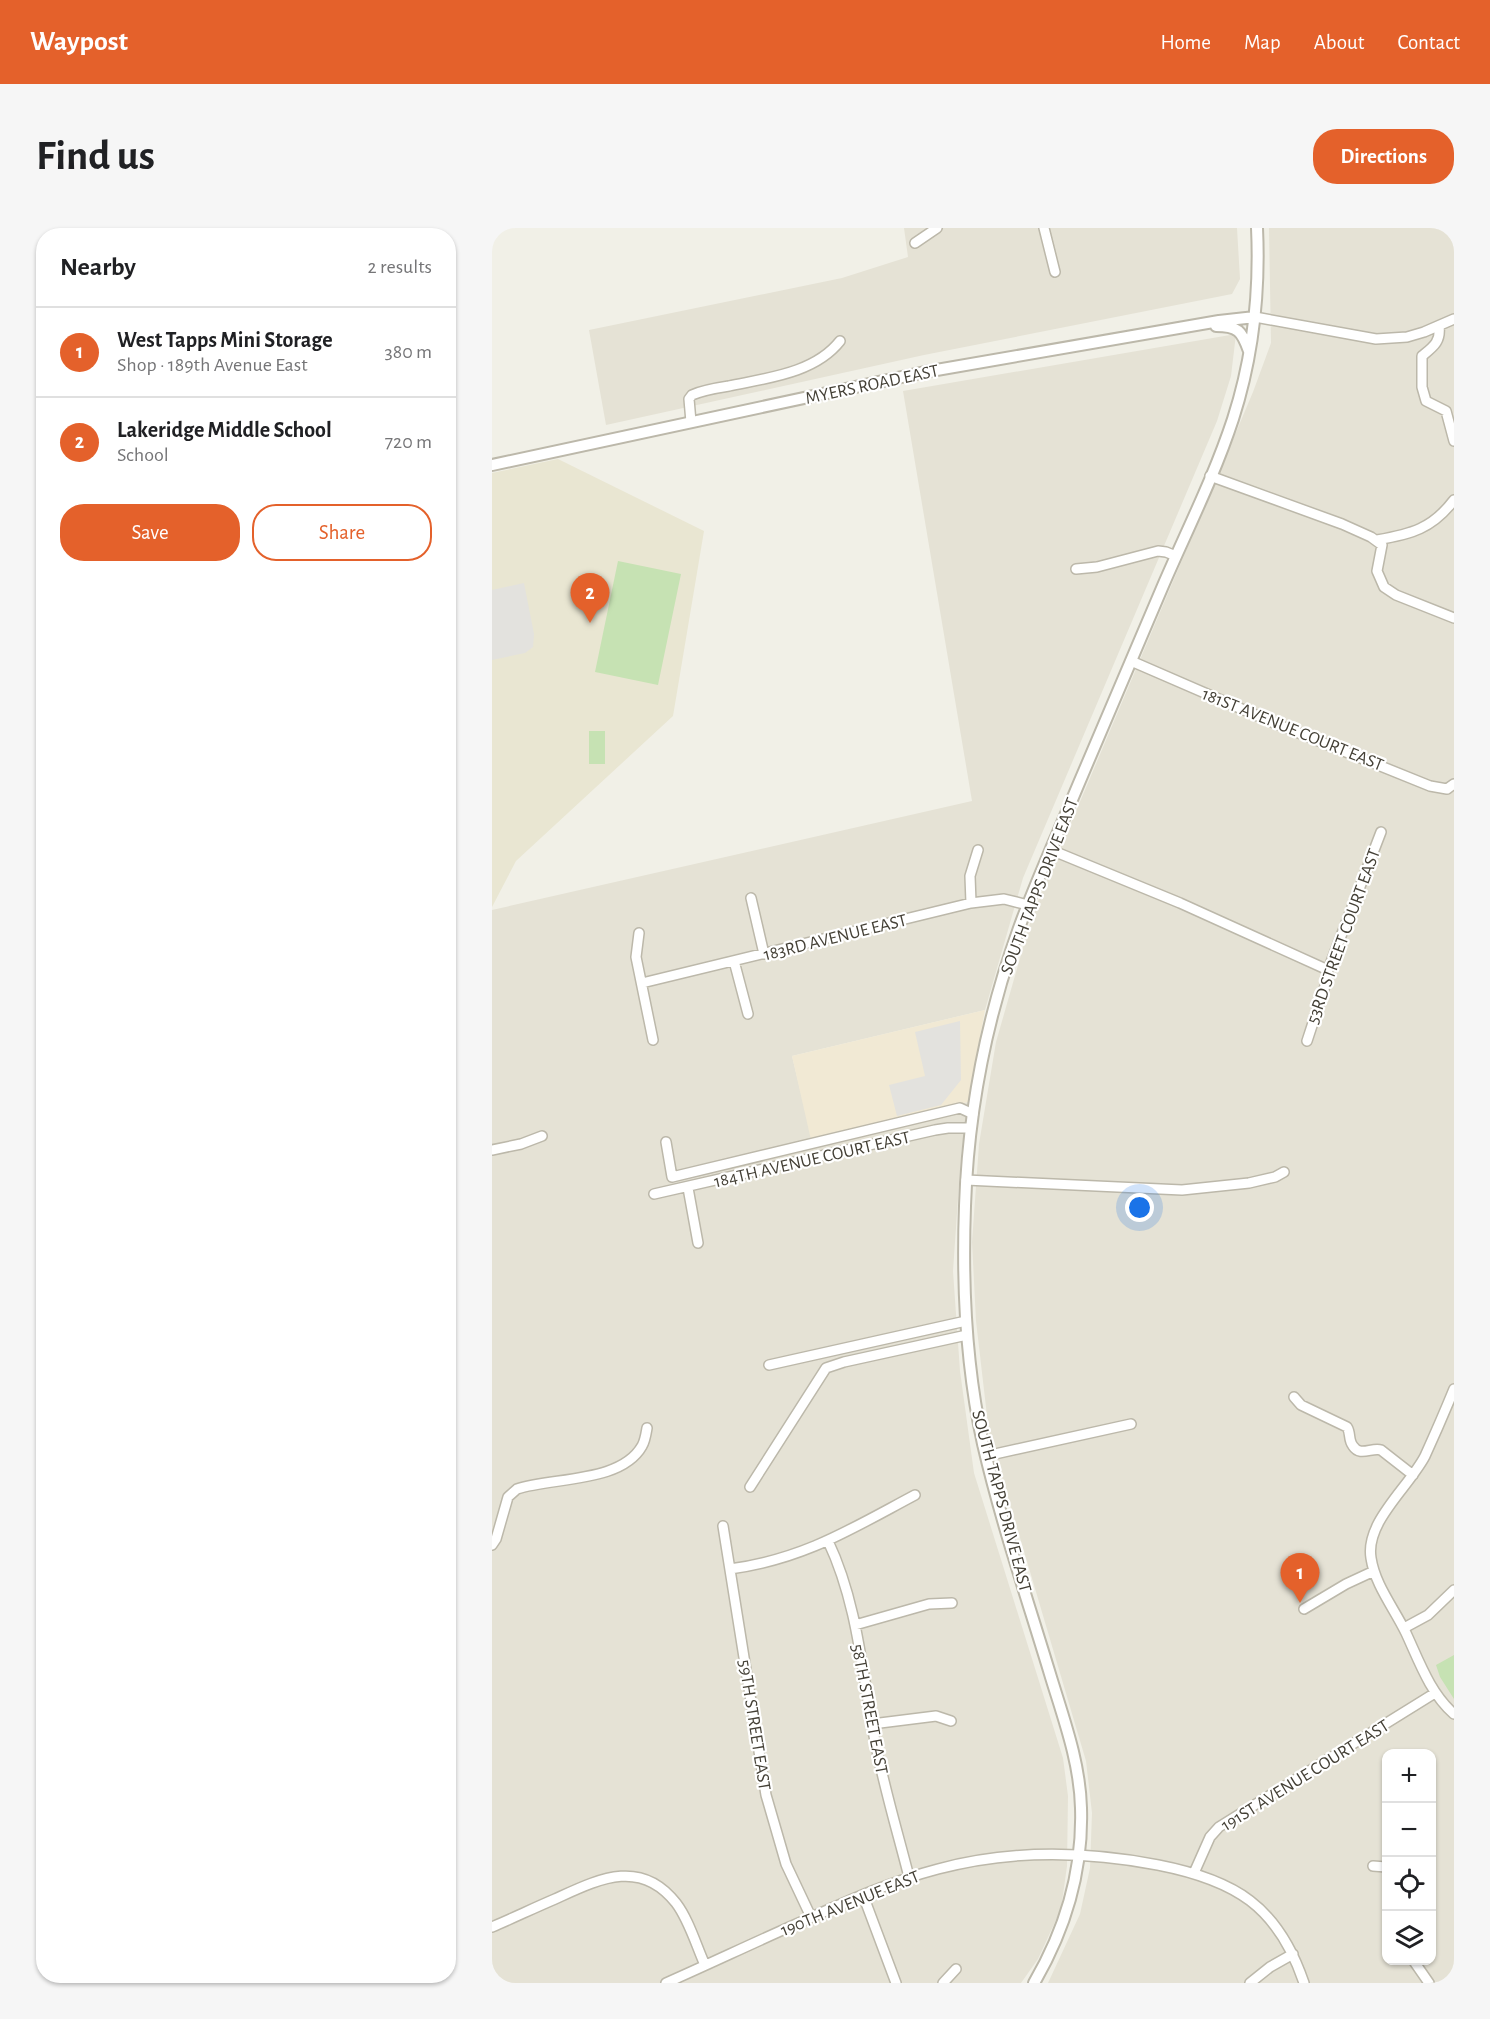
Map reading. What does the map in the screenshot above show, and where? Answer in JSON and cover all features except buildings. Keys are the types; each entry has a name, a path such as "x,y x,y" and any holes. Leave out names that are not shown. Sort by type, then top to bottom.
{"street":[{"path":"915,243 937,228"},
{"path":"1044,228 1055,272"},
{"name":"SOUTH TAPPS DRIVE EAST","path":"1034,1983 1060,1931 1072,1892 1079,1854 1081,1812 1074,1756 1000,1511 975,1400 967,1335 964,1247 966,1180 971,1128 996,1005 1028,905 1233,419 1250,352 1255,317 1258,270 1257,228"},
{"path":"1255,317 1376,339 1407,337 1454,319"},
{"name":"MYERS ROAD EAST","path":"492,465 925,372 1198,324 1255,317"},
{"path":"1198,324 1234,327 1243,334 1250,352"},
{"path":"1439,326 1440,335 1437,342 1422,356 1422,387 1426,401 1446,411 1454,441"},
{"path":"691,422 689,399 692,395 809,365 825,357 840,341"},
{"path":"1210,476 1342,524 1377,540 1382,545 1377,564 1379,578 1384,588 1454,618"},
{"path":"1377,540 1404,536 1423,529 1431,524 1454,500"},
{"path":"1076,569 1097,567 1158,551 1176,556"},
{"name":"181ST AVENUE COURT EAST","path":"1131,661 1274,723 1430,786 1447,789 1454,784"},
{"name":"53RD STREET COURT EAST","path":"1307,1041 1328,970 1381,832"},
{"path":"971,903 970,876 978,850"},
{"path":"1051,850 1170,899 1328,970"},
{"path":"751,898 764,954"},
{"name":"183RD AVENUE EAST","path":"642,983 971,903 1004,899 1028,905"},
{"path":"639,933 636,957 653,1040"},
{"path":"734,962 748,1014"},
{"path":"666,1142 672,1178 960,1108 973,1114"},
{"name":"184TH AVENUE COURT EAST","path":"654,1194 935,1130 971,1128"},
{"path":"966,1180 1182,1190 1249,1183 1275,1177 1284,1172"},
{"path":"688,1188 698,1243"},
{"path":"769,1365 966,1321"},
{"path":"750,1487 826,1368 967,1335"},
{"path":"1454,1389 1425,1455 1386,1511 1373,1536 1370,1551 1374,1571 1435,1693 1454,1714"},
{"path":"1294,1397 1301,1405 1347,1427 1351,1443 1356,1450 1365,1452 1373,1449 1381,1450 1413,1475"},
{"path":"1443,1415 1454,1419"},
{"path":"986,1456 1131,1424"},
{"path":"492,1545 496,1539 508,1497 517,1490 616,1469 632,1459 642,1445 648,1428"},
{"path":"730,1569 782,1559 828,1541 915,1495"},
{"name":"59TH STREET EAST","path":"723,1526 766,1795 786,1864 811,1917"},
{"name":"58TH STREET EAST","path":"828,1541 845,1583 883,1778 909,1877"},
{"path":"1304,1609 1346,1584 1374,1571"},
{"path":"1404,1628 1428,1615 1454,1590"},
{"path":"855,1625 929,1604 952,1603"},
{"name":"191ST AVENUE COURT EAST","path":"1194,1874 1210,1838 1220,1827 1435,1693"},
{"path":"872,1724 936,1716 951,1721"},
{"name":"190TH AVENUE EAST","path":"666,1983 811,1917 909,1877 990,1860 1079,1854 1136,1861 1194,1874 1234,1888 1252,1901 1278,1929 1293,1954 1304,1983"},
{"path":"1373,1866 1382,1867"},
{"path":"492,1927 593,1882 616,1876 634,1877 656,1886 674,1901 705,1965"},
{"path":"863,1895 896,1983"},
{"path":"1250,1983 1270,1967 1293,1954"},
{"path":"1416,1965 1429,1983"},
{"path":"944,1983 956,1969"}],"shaded area":[{"path":"904,228 1237,228 1240,279 1232,294 924,355 606,425 589,330 842,278 908,257"},
{"path":"1269,228 1454,228 1454,1983 1048,1983 1080,1914 1090,1868 1092,1813 1086,1761 989,1433 976,1321 972,1242 979,1144 996,1042 1033,913 1253,392 1271,343"},
{"path":"1236,334 1231,376 1217,421 1023,878 985,1010 792,1056 812,1139 968,1102 961,1155 953,1271 960,1371 974,1473 1063,1758 1068,1796 1067,1866 1061,1909 1038,1959 1021,1983 492,1983 492,910 972,801 903,391"},
{"path":"558,459 704,531 673,716 516,861 492,907 492,473"},
{"path":"524,583 534,634 533,647 525,653 492,660 492,590"},
{"path":"985,1010 968,1102 811,1140 792,1056"},
{"path":"960,1021 961,1080 941,1105 897,1116 889,1085 925,1076 915,1032"}],"green space":[{"path":"618,561 681,574 658,685 595,672"},
{"path":"589,731 605,731 605,764 589,764"},
{"path":"1454,1655 1454,1699 1440,1677 1436,1665"}],"place":[{"name":"Lakeridge Middle School","path":"590,623"},
{"name":"West Tapps Mini Storage","path":"1300,1603"}]}
